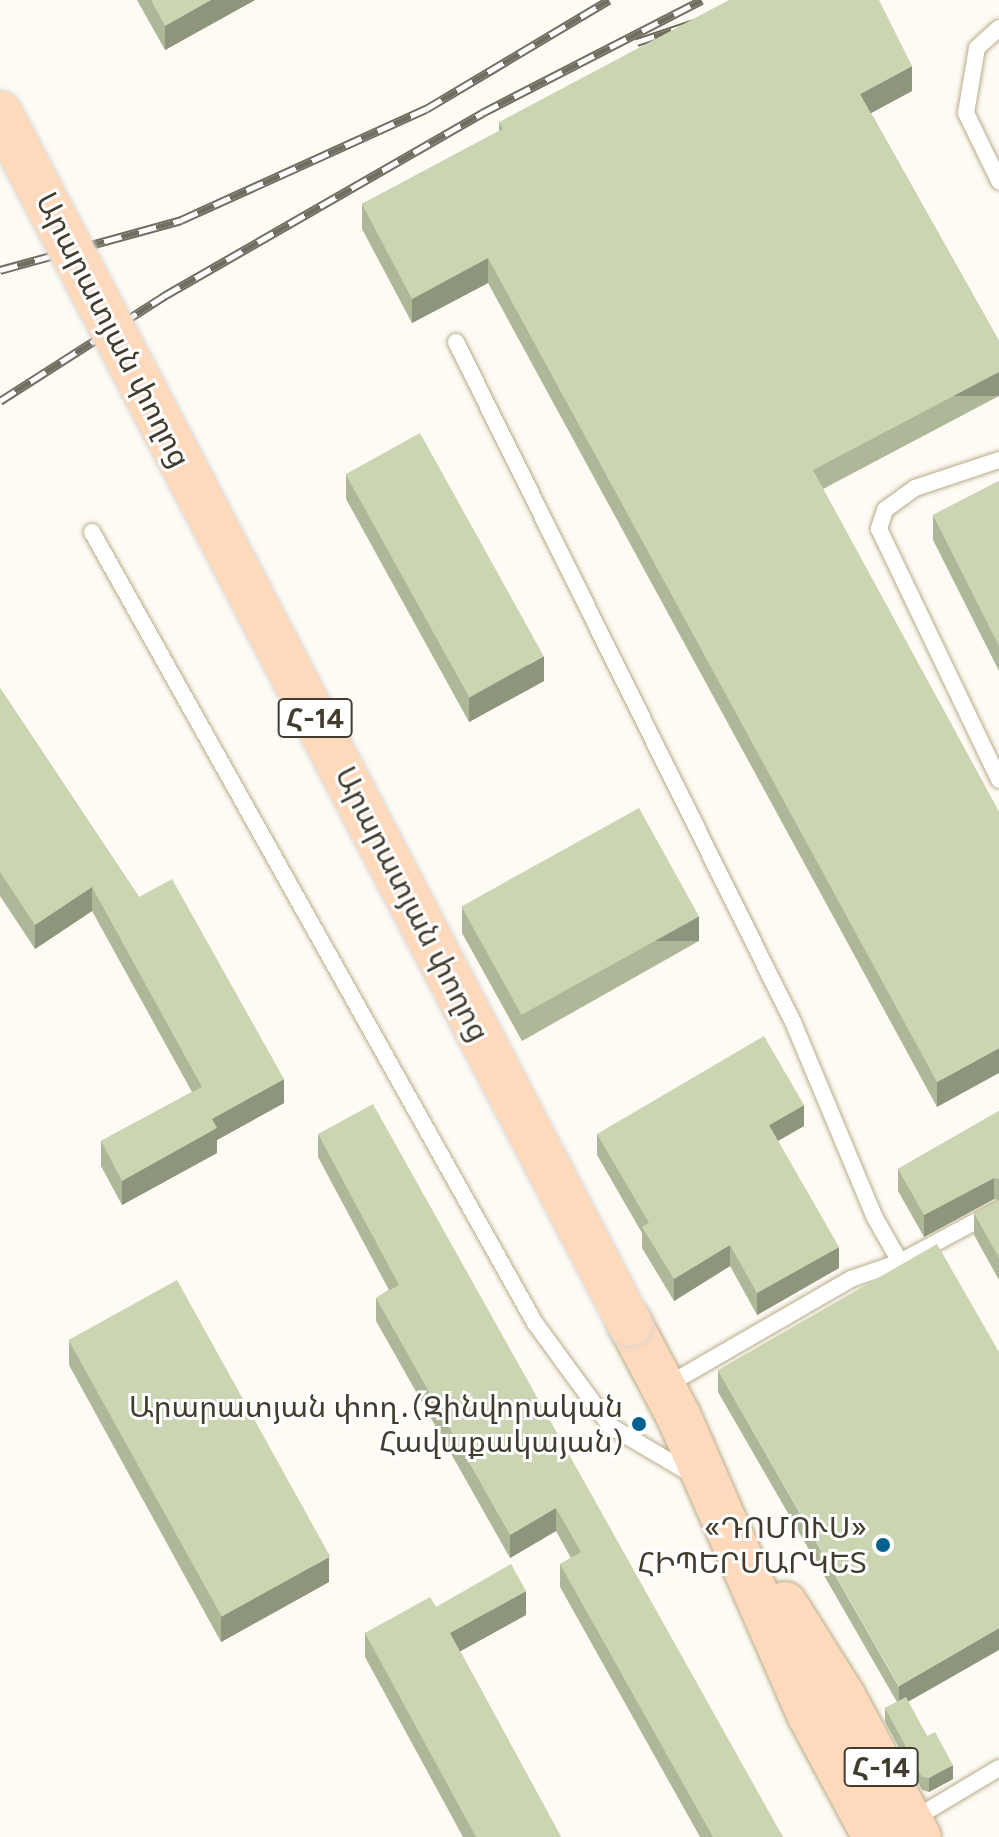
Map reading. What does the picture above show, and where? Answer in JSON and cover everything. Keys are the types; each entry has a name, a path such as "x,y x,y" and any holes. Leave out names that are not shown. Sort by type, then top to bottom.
{"main road":[{"name":"Արարատյան փողոց","path":"0,113 663,1387 710,1485 809,1714 902,1831"}],"lane":[{"path":"999,28 977,48 966,113 999,181"},
{"path":"456,342 793,1022 874,1216 900,1262"},
{"path":"999,460 915,488 885,510 879,529 999,780"},
{"path":"92,532 535,1323 610,1426 710,1485"},
{"path":"663,1387 851,1279 900,1262 999,1209"},
{"path":"902,1831 999,1768"}],"building":[{"path":"151,0 211,0 165,26"},
{"path":"729,0 879,0 912,66 860,94 999,341 999,372 813,470 999,812 999,1048 937,1082 488,258 412,299 362,204 503,129 499,122"},
{"path":"420,433 544,656 469,697 346,474"},
{"path":"999,481 999,646 933,515"},
{"path":"0,688 139,897 172,879 284,1079 212,1119 217,1128 122,1181 101,1141 202,1087 92,887 35,925 0,872"},
{"path":"639,808 699,916 522,1015 461,906"},
{"path":"764,1036 804,1105 769,1125 839,1247 757,1293 730,1245 674,1279 642,1227 649,1223 597,1134"},
{"path":"373,1104 783,1837 713,1837 560,1564 581,1552 556,1508 510,1535 376,1298 399,1285 318,1134"},
{"path":"999,1111 999,1179 994,1178 924,1215 898,1169"},
{"path":"999,1200 999,1258 974,1213"},
{"path":"937,1244 999,1352 999,1628 899,1686 718,1370"},
{"path":"177,1280 330,1556 222,1616 69,1340"},
{"path":"511,1564 526,1591 450,1633 561,1837 476,1837 365,1633 430,1597 436,1607"},
{"path":"906,1697 927,1736 935,1732 953,1765 929,1778 922,1777 885,1708"}],"railway":[{"path":"0,270 181,220 426,109 609,0"},
{"path":"0,401 164,296 482,113 702,0"},
{"path":"637,42 694,23"}],"place":[{"name":"Արարատյան փող․(Զինվորական Հավաքակայան)","path":"639,1424"},
{"name":"«ԴՈՄՈՒՍ» ՀԻՊԵՐՄԱՐԿԵՏ","path":"883,1545"}]}
